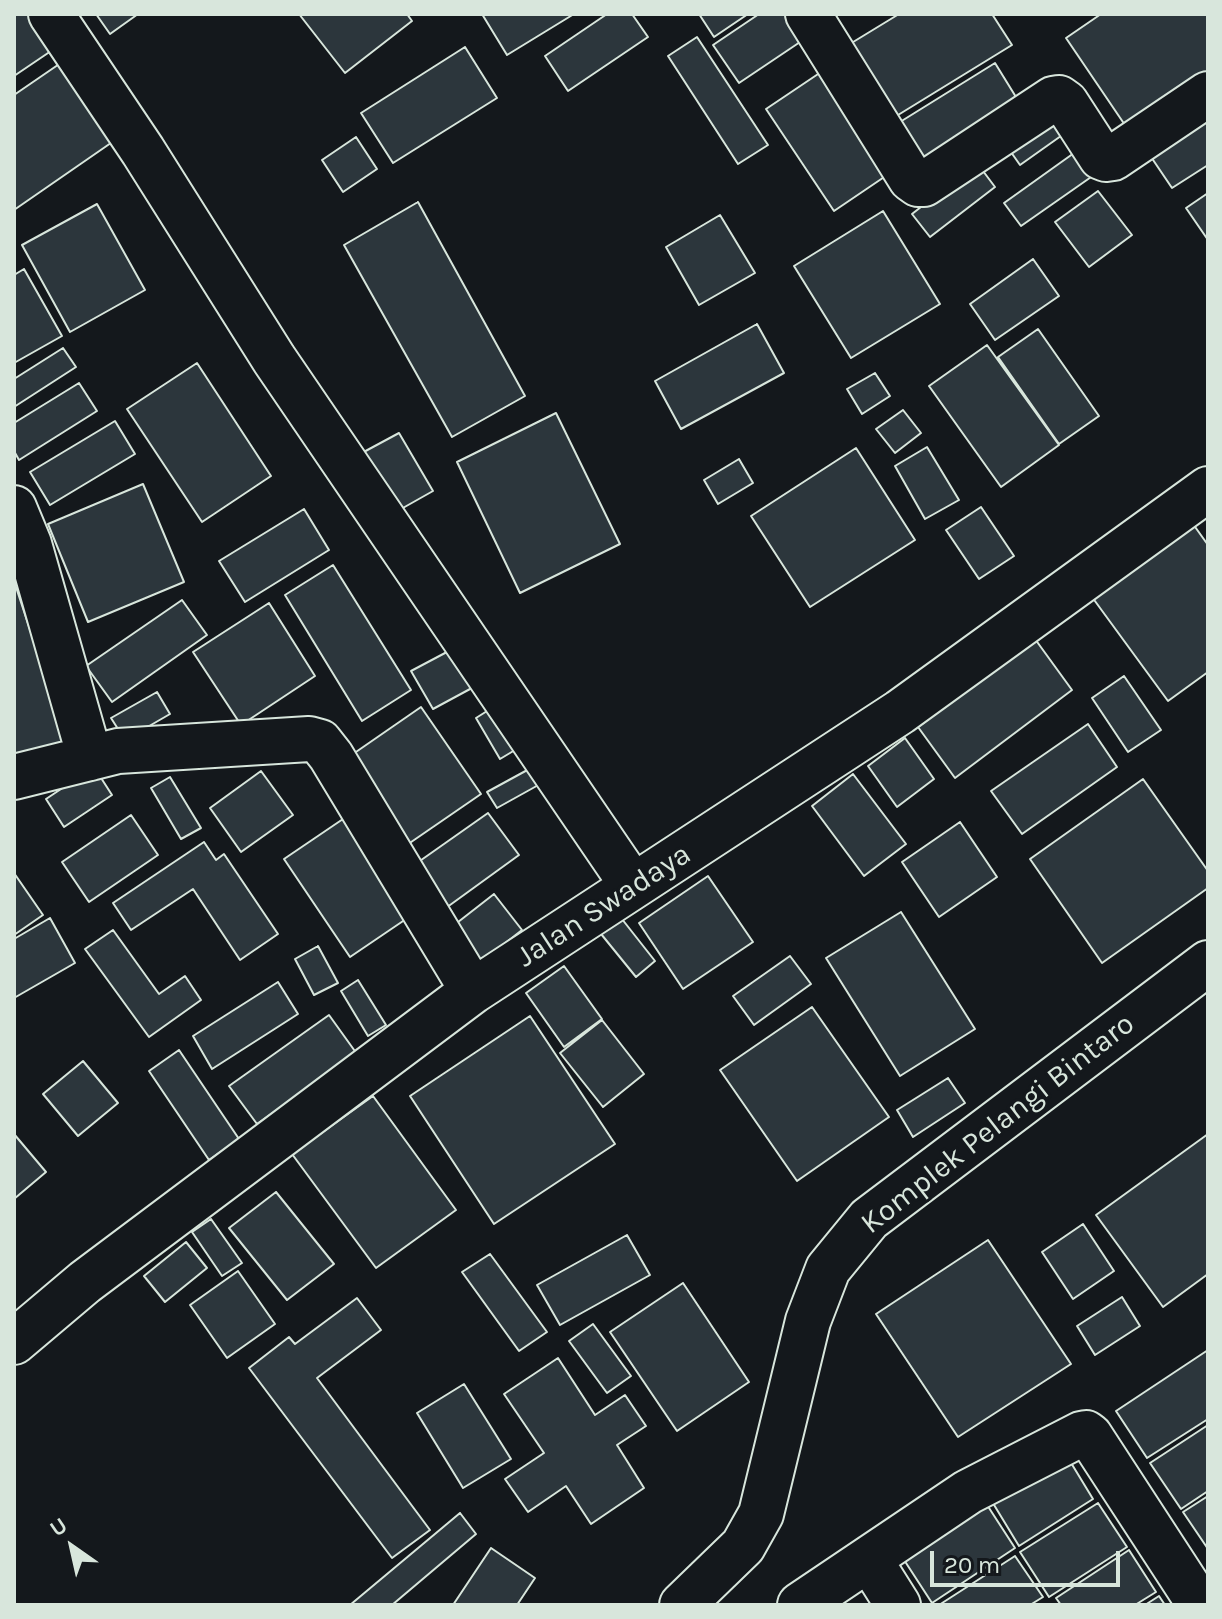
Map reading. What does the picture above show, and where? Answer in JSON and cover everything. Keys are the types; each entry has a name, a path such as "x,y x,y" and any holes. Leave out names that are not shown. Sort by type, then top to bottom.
{"street":[{"path":"51,14 143,151 274,359 633,886"},
{"path":"808,14 911,179 918,184 924,184 1053,99 1059,98 1066,103 1101,157 1106,159 1113,158 1208,94"},
{"name":"Jalan Swadaya","path":"14,1342 85,1282 473,991 900,712 1208,489"},
{"path":"14,508 29,544 90,758"},
{"path":"14,777 118,751 309,739 320,742 473,991"},
{"name":"Komplek Pelangi Bintaro","path":"682,1605 743,1546 761,1514 808,1321 828,1269 881,1209 1208,963"},
{"path":"800,1605 968,1492 1086,1433 1200,1605"},
{"path":"869,1559 898,1605"}],"building":[{"path":"14,14 28,14 51,51 14,76"},
{"path":"96,14 138,14 110,34"},
{"path":"299,14 407,14 412,21 345,73"},
{"path":"482,14 574,14 507,55"},
{"path":"607,14 632,14 648,37 568,91 545,56"},
{"path":"699,14 748,14 714,37"},
{"path":"759,14 803,14 815,32 739,83 713,45"},
{"path":"899,14 992,14 1012,45 885,123 840,50"},
{"path":"1101,14 1208,14 1208,77 1129,131 1066,38"},
{"path":"697,37 768,145 738,164 668,56"},
{"path":"465,47 497,98 393,163 361,113"},
{"path":"68,58 121,136 14,210 14,95"},
{"path":"995,63 1024,110 929,169 900,122"},
{"path":"830,66 899,167 834,211 766,109"},
{"path":"1062,106 1075,126 1020,165 1006,145"},
{"path":"1208,106 1208,165 1172,188 1145,148"},
{"path":"356,137 377,169 343,192 322,160"},
{"path":"1088,143 1104,168 1021,226 1004,203"},
{"path":"977,163 995,187 930,237 912,214"},
{"path":"1098,191 1132,235 1089,267 1055,222"},
{"path":"1208,193 1208,240 1186,208"},
{"path":"418,202 525,396 452,437 344,245"},
{"path":"97,204 145,290 70,332 22,245"},
{"path":"883,211 940,304 851,358 794,266"},
{"path":"720,215 755,273 699,305 666,247"},
{"path":"1033,259 1059,296 995,340 970,304"},
{"path":"24,269 62,336 14,363 14,275"},
{"path":"757,324 784,373 681,429 655,381"},
{"path":"1038,329 1099,416 1059,444 998,357"},
{"path":"987,345 1059,445 1001,487 929,386"},
{"path":"63,348 76,367 14,407 14,379"},
{"path":"197,363 271,476 202,522 127,409"},
{"path":"875,373 890,396 862,414 847,389"},
{"path":"79,383 97,411 19,460 14,451 14,423"},
{"path":"903,410 921,433 895,453 876,429"},
{"path":"556,413 620,544 520,593 457,462"},
{"path":"115,421 135,454 50,505 30,472"},
{"path":"399,433 433,491 394,513 360,454"},
{"path":"927,447 959,500 925,519 895,466"},
{"path":"856,448 915,540 810,607 751,516"},
{"path":"739,459 753,483 718,504 704,480"},
{"path":"143,484 184,582 88,622 48,524"},
{"path":"981,507 1014,556 979,579 946,530"},
{"path":"304,509 329,550 245,602 219,561"},
{"path":"1193,524 1208,545 1208,672 1168,701 1092,597"},
{"path":"333,565 411,690 362,721 285,595"},
{"path":"14,581 67,742 14,760"},
{"path":"182,600 207,635 112,702 86,666"},
{"path":"269,603 315,676 241,725 193,652"},
{"path":"1035,639 1072,690 955,778 918,727"},
{"path":"462,644 483,682 433,709 411,671"},
{"path":"1124,676 1161,730 1128,752 1092,698"},
{"path":"157,692 170,714 125,740 111,718"},
{"path":"495,706 520,747 500,759 476,718"},
{"path":"421,707 481,794 401,849 340,763"},
{"path":"1088,724 1117,767 1022,834 991,791"},
{"path":"905,738 934,779 897,807 868,766"},
{"path":"542,762 551,778 497,808 487,792"},
{"path":"94,767 112,795 64,827 46,799"},
{"path":"261,771 293,815 241,852 210,808"},
{"path":"853,774 906,844 864,876 812,806"},
{"path":"170,777 201,828 181,839 151,788"},
{"path":"1143,779 1208,871 1208,888 1102,963 1030,859"},
{"path":"488,813 519,855 439,913 407,870"},
{"path":"131,815 158,855 89,902 62,862"},
{"path":"343,819 409,917 350,957 284,859"},
{"path":"960,822 997,877 939,917 902,862"},
{"path":"204,842 216,860 224,854 278,934 240,960 193,889 131,930 113,903"},
{"path":"14,873 43,915 14,935"},
{"path":"708,876 753,942 683,989 639,923"},
{"path":"494,894 522,930 472,969 444,933"},
{"path":"901,912 975,1029 900,1076 826,958"},
{"path":"618,914 655,961 636,977 597,929"},
{"path":"50,918 75,963 14,998 14,939"},
{"path":"113,930 159,994 185,976 201,1000 149,1037 85,949"},
{"path":"318,946 338,983 314,995 295,959"},
{"path":"790,956 811,984 754,1025 733,996"},
{"path":"564,966 602,1019 564,1047 526,993"},
{"path":"358,980 386,1025 368,1036 341,991"},
{"path":"278,982 298,1014 212,1069 193,1036"},
{"path":"812,1007 889,1117 797,1181 720,1070"},
{"path":"329,1015 357,1054 257,1124 229,1086"},
{"path":"530,1016 615,1144 494,1224 410,1096"},
{"path":"602,1020 644,1074 603,1107 560,1053"},
{"path":"179,1050 239,1139 209,1160 149,1071"},
{"path":"83,1061 118,1103 78,1136 43,1094"},
{"path":"948,1078 965,1103 913,1137 897,1110"},
{"path":"373,1096 456,1210 376,1268 292,1154"},
{"path":"14,1134 46,1172 14,1199"},
{"path":"1208,1134 1208,1274 1163,1307 1096,1215"},
{"path":"276,1192 334,1264 287,1300 229,1228"},
{"path":"211,1219 242,1263 222,1276 192,1232"},
{"path":"1083,1224 1114,1271 1073,1299 1042,1252"},
{"path":"627,1235 650,1275 560,1325 537,1285"},
{"path":"988,1240 1071,1364 958,1437 876,1314"},
{"path":"186,1242 207,1268 165,1302 144,1276"},
{"path":"490,1254 547,1332 519,1351 462,1272"},
{"path":"238,1271 275,1324 227,1358 190,1305"},
{"path":"683,1283 749,1382 677,1431 610,1332"},
{"path":"1122,1297 1140,1326 1095,1355 1077,1326"},
{"path":"357,1298 381,1330 317,1378 430,1530 392,1558 249,1368 289,1337 295,1344"},
{"path":"593,1324 631,1376 607,1393 569,1341"},
{"path":"1208,1350 1208,1419 1147,1458 1116,1411"},
{"path":"558,1358 595,1415 625,1395 646,1426 617,1445 644,1488 591,1524 566,1486 528,1512 505,1479 544,1453 504,1394"},
{"path":"464,1384 511,1459 463,1488 417,1413"},
{"path":"1208,1425 1208,1491 1181,1509 1150,1463"},
{"path":"1062,1448 1093,1499 1019,1546 988,1495"},
{"path":"978,1491 1015,1548 932,1603 895,1546"},
{"path":"1208,1496 1208,1549 1183,1512"},
{"path":"1098,1503 1127,1547 1049,1597 1020,1552"},
{"path":"460,1513 476,1534 392,1605 350,1605"},
{"path":"491,1548 535,1578 517,1605 453,1605"},
{"path":"1129,1550 1156,1592 1135,1605 1061,1605 1056,1598"},
{"path":"1015,1556 1043,1597 1030,1605 939,1605"},
{"path":"1159,1596 1165,1605 1145,1605"}]}
